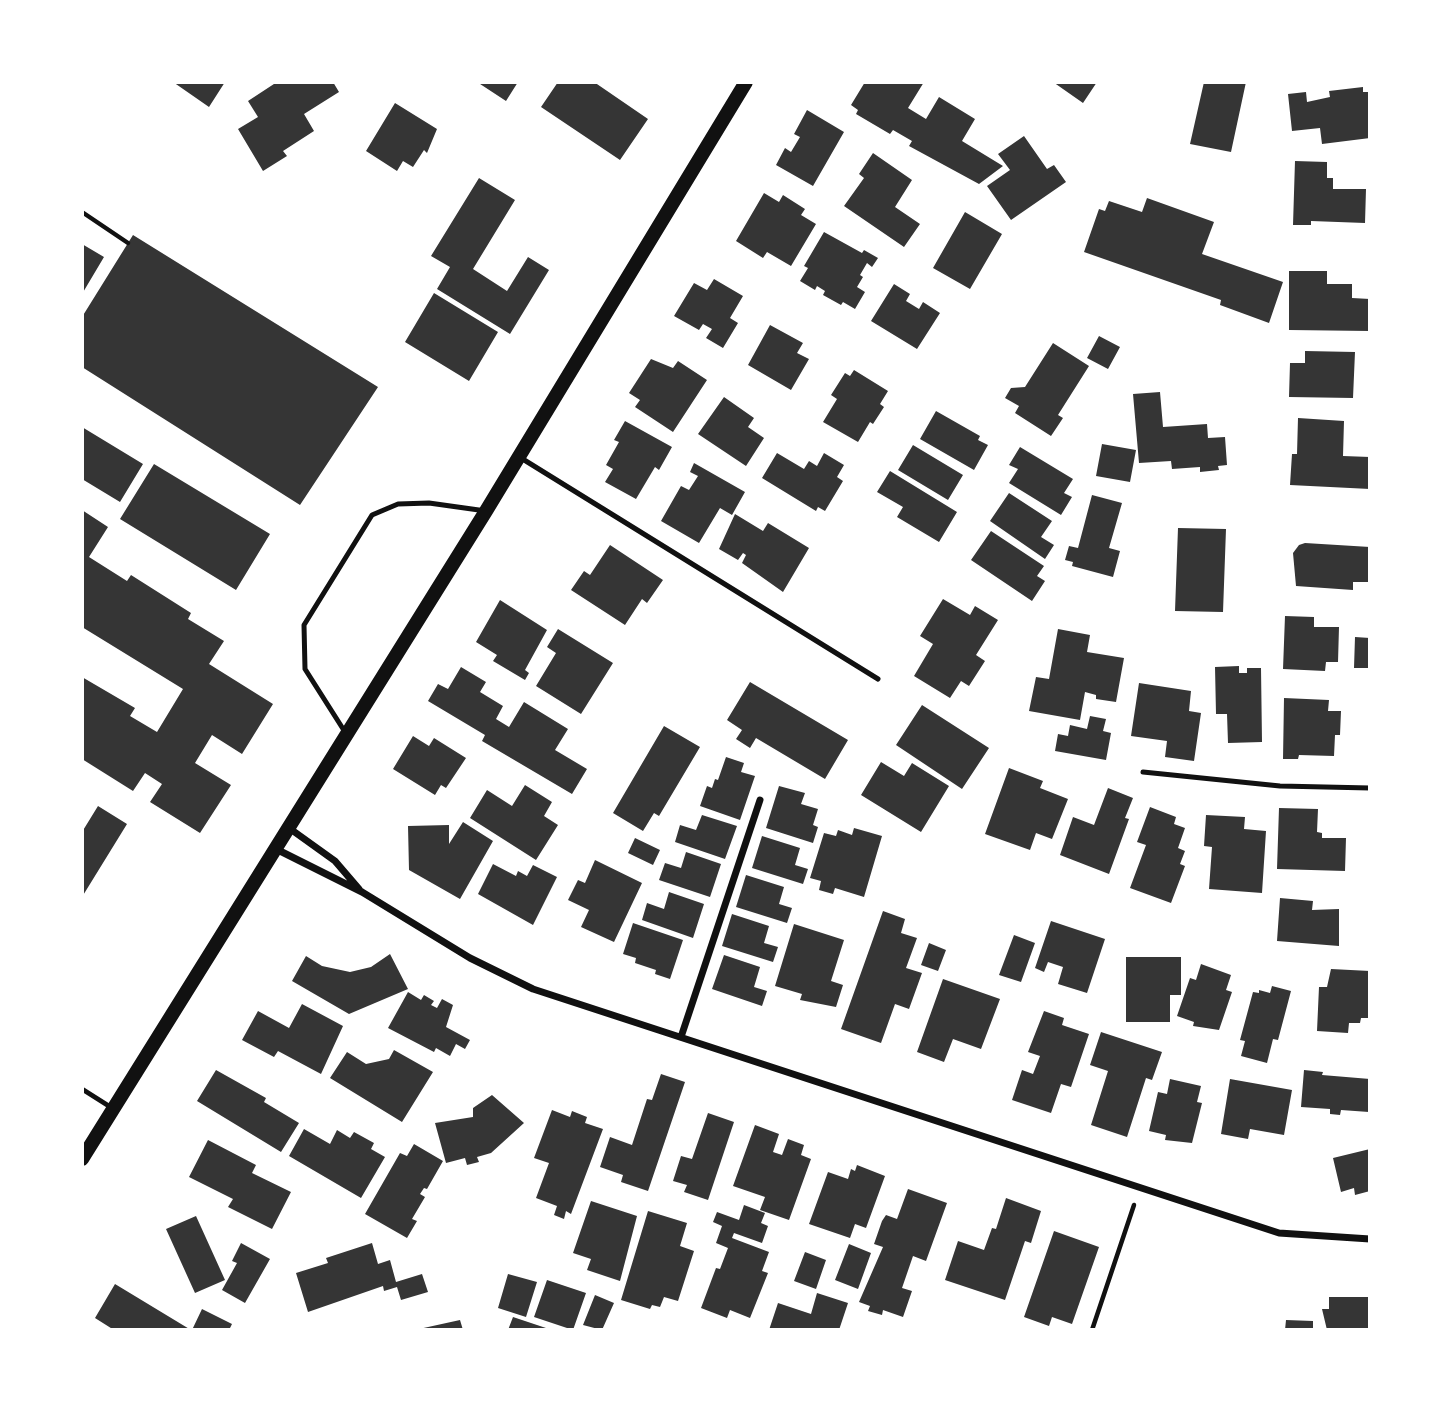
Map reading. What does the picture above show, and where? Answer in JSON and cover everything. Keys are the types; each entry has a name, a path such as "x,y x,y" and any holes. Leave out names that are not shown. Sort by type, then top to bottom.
{"main road":[{"path":"82,1159 486,511 746,82"}],"street":[{"path":"681,1037 760,800"},
{"path":"289,828 335,861 362,892"},
{"path":"276,849 362,892 470,958 533,989 1279,1233 1370,1239"}],"lane":[{"path":"519,457 878,679"},
{"path":"347,735 305,669 304,625 324,592 372,515 397,504 429,503 486,511"},
{"path":"1143,772 1280,786 1370,788"},
{"path":"82,1089 112,1108"}],"path":[{"path":"82,212 128,243"},
{"path":"1092,1330 1140,1187"}],"building":[{"path":"173,82 225,82 209,107"},
{"path":"277,82 333,82 339,92 304,114 314,131 283,151 287,156 263,171 238,129 258,117 248,101"},
{"path":"477,82 518,82 506,101"},
{"path":"558,82 594,82 648,119 620,160 541,107"},
{"path":"865,82 924,82 908,108 926,119 939,97 975,119 962,141 1003,166 979,184 909,146 912,141 893,130 890,134 856,114 858,110 851,105"},
{"path":"1053,82 1097,82 1083,103"},
{"path":"1204,82 1246,82 1231,152 1190,144"},
{"path":"1363,87 1363,92 1370,92 1370,138 1322,144 1320,128 1292,131 1288,94 1306,92 1307,102 1330,97 1329,91"},
{"path":"395,103 437,129 427,153 424,150 413,167 403,161 397,171 366,151"},
{"path":"807,110 844,132 813,186 776,165 785,148 791,152 800,137 794,134"},
{"path":"1024,136 1047,169 1054,165 1066,182 1011,220 987,186 1010,170 998,154"},
{"path":"873,153 912,180 895,207 920,224 904,247 844,206 864,178 859,174"},
{"path":"1295,161 1327,162 1327,178 1333,178 1333,189 1366,189 1365,223 1311,221 1311,225 1293,225"},
{"path":"479,178 515,200 473,269 507,291 528,257 549,270 510,334 437,289 450,267 431,256"},
{"path":"764,193 779,202 783,195 805,209 801,215 816,224 791,266 767,252 763,258 736,241"},
{"path":"1147,198 1214,222 1202,254 1283,282 1269,323 1220,305 1221,300 1084,252 1099,209 1105,211 1109,201 1142,212"},
{"path":"965,212 1002,234 970,289 933,268"},
{"path":"824,232 862,253 864,250 878,258 872,267 867,263 860,275 863,277 857,287 865,292 855,309 823,295 825,291 817,286 815,290 800,281 808,268 804,266"},
{"path":"133,235 378,387 300,505 82,367 82,317"},
{"path":"82,244 104,257 82,294"},
{"path":"1289,271 1327,271 1327,284 1352,284 1352,298 1370,299 1370,331 1289,330"},
{"path":"714,279 743,296 730,318 738,323 723,348 706,338 712,329 703,324 699,330 674,316 694,283 707,290"},
{"path":"894,284 910,294 906,301 919,309 923,302 940,313 917,349 871,321"},
{"path":"434,293 498,332 469,381 405,342"},
{"path":"770,325 803,343 797,353 809,359 791,390 748,365"},
{"path":"1099,336 1120,347 1108,369 1087,358"},
{"path":"1053,343 1089,366 1058,415 1063,418 1051,436 1015,413 1019,406 1005,398 1011,388 1025,387"},
{"path":"1305,351 1355,352 1353,398 1289,397 1290,363 1305,363"},
{"path":"651,359 673,368 678,361 707,380 673,432 635,407 640,400 629,393"},
{"path":"854,370 888,391 880,404 884,407 873,424 870,422 858,442 823,422 837,399 831,395 845,373 850,376"},
{"path":"1160,392 1163,427 1207,424 1208,438 1225,437 1227,465 1218,466 1219,470 1200,472 1200,467 1172,469 1171,461 1139,463 1133,394"},
{"path":"724,397 754,418 748,427 764,438 746,466 698,434"},
{"path":"936,411 980,436 978,440 988,445 974,470 920,439"},
{"path":"1298,418 1344,421 1343,456 1370,457 1370,489 1290,485 1292,454 1297,454"},
{"path":"625,421 672,447 659,470 655,467 636,499 605,482 613,469 606,465 619,442 614,440"},
{"path":"82,427 143,464 120,502 82,479"},
{"path":"1102,444 1136,450 1130,482 1096,476"},
{"path":"913,445 963,475 948,500 898,470"},
{"path":"1020,447 1073,479 1064,493 1072,497 1061,515 1009,483 1018,469 1009,465"},
{"path":"777,453 804,469 809,461 817,466 824,453 844,465 837,477 843,481 825,511 818,507 816,511 762,478"},
{"path":"694,463 745,492 732,515 720,508 699,543 661,521 681,486 689,490 698,476 690,472"},
{"path":"154,464 270,534 236,590 120,519"},
{"path":"890,471 957,512 939,542 897,517 903,507 877,492"},
{"path":"1009,493 1052,521 1041,537 1054,545 1045,559 990,521"},
{"path":"1092,495 1122,503 1109,548 1120,551 1113,577 1072,566 1073,562 1065,560 1069,546 1078,548"},
{"path":"82,510 108,527 89,557 127,581 131,575 191,613 188,619 224,641 209,664 273,704 242,754 212,735 195,763 231,785 200,833 150,802 162,784 145,773 133,791 82,759 82,677 135,708 130,716 157,732 183,689 82,627"},
{"path":"735,514 763,531 768,523 809,548 783,592 742,563 746,555 743,553 738,560 719,549"},
{"path":"1178,528 1226,529 1223,612 1175,611"},
{"path":"991,531 1044,566 1037,576 1045,581 1032,601 971,560"},
{"path":"1305,543 1370,547 1370,582 1353,582 1353,590 1296,586 1293,553 1299,545"},
{"path":"610,545 663,580 647,603 642,599 625,625 571,590 584,571 590,575"},
{"path":"943,599 970,615 975,606 998,620 976,655 985,661 969,686 961,681 950,698 914,676 933,644 920,636"},
{"path":"500,600 547,630 525,670 529,673 525,680 493,661 497,655 476,642"},
{"path":"1285,616 1314,617 1314,627 1339,627 1338,662 1326,662 1325,671 1283,669"},
{"path":"558,629 613,663 581,714 536,686 556,653 547,647"},
{"path":"1058,629 1090,635 1087,652 1124,658 1116,702 1096,699 1096,695 1085,692 1080,720 1029,711 1036,677 1049,679"},
{"path":"1355,637 1370,638 1370,668 1354,668"},
{"path":"1239,666 1239,673 1247,673 1247,668 1261,668 1262,742 1228,743 1227,714 1216,714 1215,667"},
{"path":"461,667 486,682 480,692 503,706 496,719 509,727 524,702 568,729 555,750 587,769 572,794 482,741 485,735 428,701 438,684 448,689"},
{"path":"750,682 848,740 825,779 756,738 750,748 736,739 742,730 727,720"},
{"path":"1139,683 1191,691 1189,711 1201,713 1194,761 1165,757 1167,741 1131,736"},
{"path":"1284,698 1329,700 1328,711 1341,711 1340,735 1335,735 1334,756 1299,755 1298,759 1283,759"},
{"path":"922,705 989,748 962,789 896,745"},
{"path":"1090,716 1106,719 1103,731 1111,733 1106,760 1055,751 1058,734 1068,736 1070,725 1087,729"},
{"path":"664,726 700,747 659,816 654,813 643,831 613,813"},
{"path":"413,736 429,746 434,738 466,758 446,788 441,785 435,795 393,769"},
{"path":"726,757 744,763 741,772 755,776 740,820 700,806 707,786 712,788 715,779 718,780"},
{"path":"881,762 904,776 912,763 949,786 921,832 861,795"},
{"path":"1009,768 1043,781 1040,788 1068,799 1052,839 1036,833 1030,850 985,834"},
{"path":"525,785 552,802 544,816 558,825 536,860 470,818 487,790 512,806"},
{"path":"779,786 805,793 801,804 818,809 813,825 818,827 813,843 766,828"},
{"path":"1108,788 1133,798 1125,818 1129,819 1109,874 1060,855 1073,817 1094,825"},
{"path":"98,806 127,824 82,897 82,832"},
{"path":"1150,807 1176,817 1174,824 1185,828 1178,848 1185,851 1180,864 1185,866 1171,903 1130,888 1146,845 1137,842"},
{"path":"1279,808 1318,809 1317,832 1322,833 1322,838 1346,838 1345,871 1277,869"},
{"path":"702,815 737,826 725,859 675,842 680,825 696,830"},
{"path":"1206,815 1245,817 1244,829 1266,831 1262,893 1209,889 1212,847 1204,846"},
{"path":"463,822 493,841 460,899 409,870 408,826 449,825 449,844"},
{"path":"854,828 882,836 864,897 835,888 833,894 819,890 821,881 810,878 824,833 836,836 838,830 852,835"},
{"path":"762,836 800,848 795,865 808,869 803,884 752,868"},
{"path":"635,838 660,850 653,865 628,853"},
{"path":"686,852 721,864 710,897 659,880 665,863 681,868"},
{"path":"595,860 642,883 614,942 581,927 589,910 568,900 578,880 585,883"},
{"path":"493,864 516,876 518,871 527,876 533,865 557,877 533,925 478,894"},
{"path":"746,875 784,887 779,904 792,908 787,923 736,907"},
{"path":"669,892 704,904 693,938 642,920 647,903 664,909"},
{"path":"1280,898 1313,901 1312,910 1339,909 1339,946 1277,941"},
{"path":"883,911 905,919 901,933 917,938 906,968 922,973 909,1009 895,1004 881,1043 841,1029"},
{"path":"732,914 769,926 764,943 778,947 773,962 722,946"},
{"path":"1051,921 1105,939 1087,993 1058,984 1063,967 1048,962 1044,972 1035,968"},
{"path":"633,923 683,940 670,979 655,974 656,970 635,963 636,958 623,954"},
{"path":"794,924 844,940 831,981 843,985 836,1007 800,1000 802,994 775,986"},
{"path":"1014,935 1035,943 1021,982 999,975"},
{"path":"929,943 946,950 938,971 921,965"},
{"path":"390,954 408,989 349,1014 292,981 306,956 322,966 350,972 371,967"},
{"path":"724,955 760,967 754,987 767,991 762,1006 712,989"},
{"path":"1126,957 1181,957 1181,995 1170,995 1170,1022 1126,1022"},
{"path":"1201,964 1231,975 1226,990 1232,992 1219,1030 1193,1026 1194,1022 1177,1016 1190,978 1196,980"},
{"path":"1331,969 1370,971 1370,1018 1361,1018 1360,1023 1349,1023 1348,1033 1317,1031 1319,987 1327,987"},
{"path":"943,979 1000,999 981,1049 953,1039 944,1062 917,1052"},
{"path":"1272,986 1291,991 1278,1040 1273,1039 1267,1063 1241,1056 1245,1041 1240,1040 1253,992 1259,993 1259,990 1270,993"},
{"path":"408,992 421,1000 424,995 434,1001 431,1005 437,1008 442,999 453,1005 446,1027 470,1040 465,1049 456,1044 450,1056 436,1048 434,1052 388,1028"},
{"path":"302,1004 343,1026 321,1074 278,1051 274,1057 242,1040 258,1011 289,1028"},
{"path":"1044,1011 1064,1018 1062,1025 1089,1034 1071,1087 1061,1084 1051,1113 1012,1100 1022,1070 1033,1074 1040,1056 1028,1052"},
{"path":"1101,1032 1162,1052 1152,1080 1146,1078 1127,1137 1091,1125 1108,1071 1090,1065"},
{"path":"394,1050 433,1072 402,1122 330,1078 347,1052 366,1064 389,1059"},
{"path":"216,1070 266,1098 264,1102 299,1123 281,1152 197,1101"},
{"path":"1304,1070 1323,1072 1322,1075 1370,1079 1369,1112 1341,1110 1340,1115 1330,1114 1330,1109 1301,1107"},
{"path":"661,1074 685,1082 648,1191 621,1182 623,1175 600,1167 610,1137 632,1145 647,1099 652,1100"},
{"path":"1170,1079 1201,1086 1197,1102 1202,1103 1192,1143 1165,1140 1166,1135 1149,1131 1158,1092 1167,1094"},
{"path":"1230,1079 1292,1090 1284,1135 1250,1129 1248,1139 1221,1134"},
{"path":"492,1095 524,1123 491,1153 477,1157 479,1162 467,1165 465,1158 446,1163 435,1123 473,1117 473,1108"},
{"path":"552,1110 570,1117 572,1111 587,1117 585,1123 603,1129 571,1214 566,1211 564,1219 554,1215 557,1206 536,1198 549,1163 534,1158"},
{"path":"708,1113 734,1122 708,1200 684,1192 687,1185 673,1181 681,1156 692,1159"},
{"path":"755,1125 779,1134 773,1152 782,1155 788,1139 804,1145 801,1155 811,1159 789,1220 760,1210 765,1197 733,1186"},
{"path":"304,1129 330,1144 337,1130 350,1138 354,1132 374,1143 371,1149 385,1157 361,1198 289,1156"},
{"path":"208,1140 256,1165 252,1173 291,1192 272,1229 228,1207 233,1199 189,1177"},
{"path":"414,1144 443,1161 427,1189 424,1188 420,1194 425,1197 412,1219 417,1221 407,1238 365,1214 400,1153 407,1156"},
{"path":"1370,1149 1370,1191 1355,1195 1354,1188 1341,1192 1333,1158"},
{"path":"857,1165 885,1176 866,1228 855,1224 850,1238 809,1224 828,1172 848,1179 851,1169 855,1171"},
{"path":"908,1189 947,1203 926,1261 913,1256 902,1288 912,1291 903,1317 883,1310 882,1315 868,1311 870,1306 859,1302 883,1247 874,1244 882,1221 886,1215 897,1219"},
{"path":"1006,1198 1041,1211 1031,1243 1025,1241 1005,1300 945,1280 958,1241 984,1250 992,1228 996,1229"},
{"path":"591,1201 637,1216 620,1281 587,1270 591,1259 573,1253"},
{"path":"744,1205 765,1213 761,1223 768,1226 762,1243 734,1233 732,1238 769,1252 762,1271 768,1273 750,1318 730,1310 727,1318 701,1308 716,1268 720,1269 728,1248 716,1243 722,1226 713,1222 717,1212 739,1220"},
{"path":"648,1211 687,1223 680,1246 694,1251 678,1301 664,1297 660,1307 652,1305 650,1309 621,1300"},
{"path":"196,1216 225,1280 195,1293 166,1229"},
{"path":"1054,1231 1099,1247 1072,1324 1052,1317 1049,1326 1024,1317"},
{"path":"241,1243 270,1259 245,1303 222,1290 237,1263 232,1261"},
{"path":"372,1243 378,1264 390,1260 396,1282 422,1274 428,1292 401,1300 397,1287 384,1291 383,1286 308,1312 296,1273 328,1263 326,1258"},
{"path":"849,1244 871,1253 858,1289 835,1280"},
{"path":"805,1252 826,1260 816,1289 794,1281"},
{"path":"508,1274 537,1282 526,1317 498,1308"},
{"path":"547,1280 586,1293 573,1330 534,1317"},
{"path":"115,1284 191,1330 114,1330 95,1318"},
{"path":"817,1293 848,1303 839,1330 769,1330 778,1303 811,1314"},
{"path":"595,1295 614,1303 602,1330 583,1325"},
{"path":"1329,1297 1370,1297 1370,1330 1327,1330 1322,1309 1329,1309"},
{"path":"202,1309 232,1324 229,1330 192,1330"},
{"path":"513,1317 549,1329 549,1330 508,1330"},
{"path":"460,1320 463,1330 419,1330 419,1329"},
{"path":"1286,1320 1313,1321 1313,1330 1285,1330"}]}
